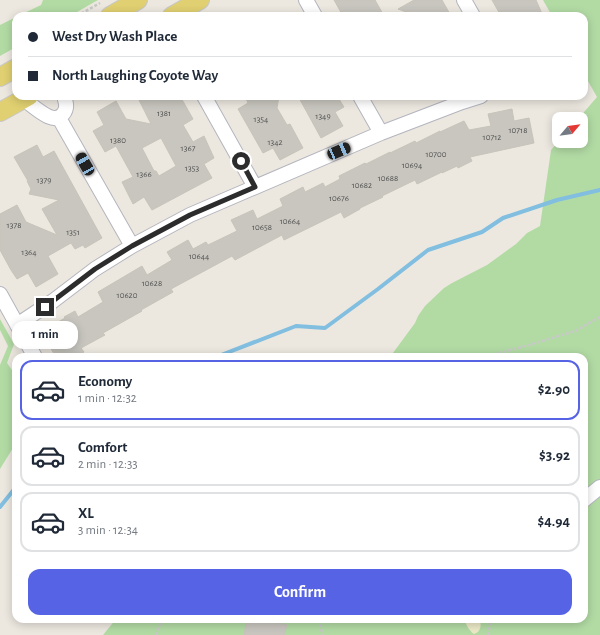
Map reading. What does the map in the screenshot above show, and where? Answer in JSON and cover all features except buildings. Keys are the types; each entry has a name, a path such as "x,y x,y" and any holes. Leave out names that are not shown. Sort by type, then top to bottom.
{"main road":[{"path":"117,12 138,0"},
{"path":"179,12 200,0"},
{"path":"0,77 12,70"},
{"path":"0,112 22,100"}],"street":[{"path":"306,0 313,12"},
{"path":"464,0 471,12"},
{"path":"29,100 54,119 59,118 64,113 67,104 66,100"},
{"path":"206,100 255,187"},
{"path":"362,100 381,133"},
{"path":"18,325 95,269 132,246 190,215 381,133 468,100"},
{"path":"59,118 132,246"},
{"path":"0,294 33,353"},
{"path":"588,497 600,487"}],"path":[{"path":"84,12 106,0"},
{"path":"499,353 575,331 600,317"},
{"path":"156,635 161,623"},
{"path":"320,623 322,635"},
{"path":"488,635 490,623"}],"green space":[{"path":"43,0 98,0 77,12 26,12 41,5"},
{"path":"543,0 600,0 600,635 103,635 113,623 588,623 588,353 393,353 415,323 425,306 444,288 487,265 516,244 527,233 540,226 551,150 553,148 588,148 588,112 584,112 597,97 588,81 588,12 550,12"},
{"path":"12,19 12,49 0,56 0,25"},
{"path":"0,319 14,344 7,363 12,370 12,450 0,469 0,365 8,346 0,330"}],"sand":[{"path":"466,623 480,623 480,629 474,634"}],"waterway":[{"path":"226,353 296,326 325,328 428,250 482,232 503,218 557,200 600,190"},
{"path":"0,507 12,492"}],"route":[{"path":"45,307 95,269 132,246 190,215 255,187 241,161"}]}
